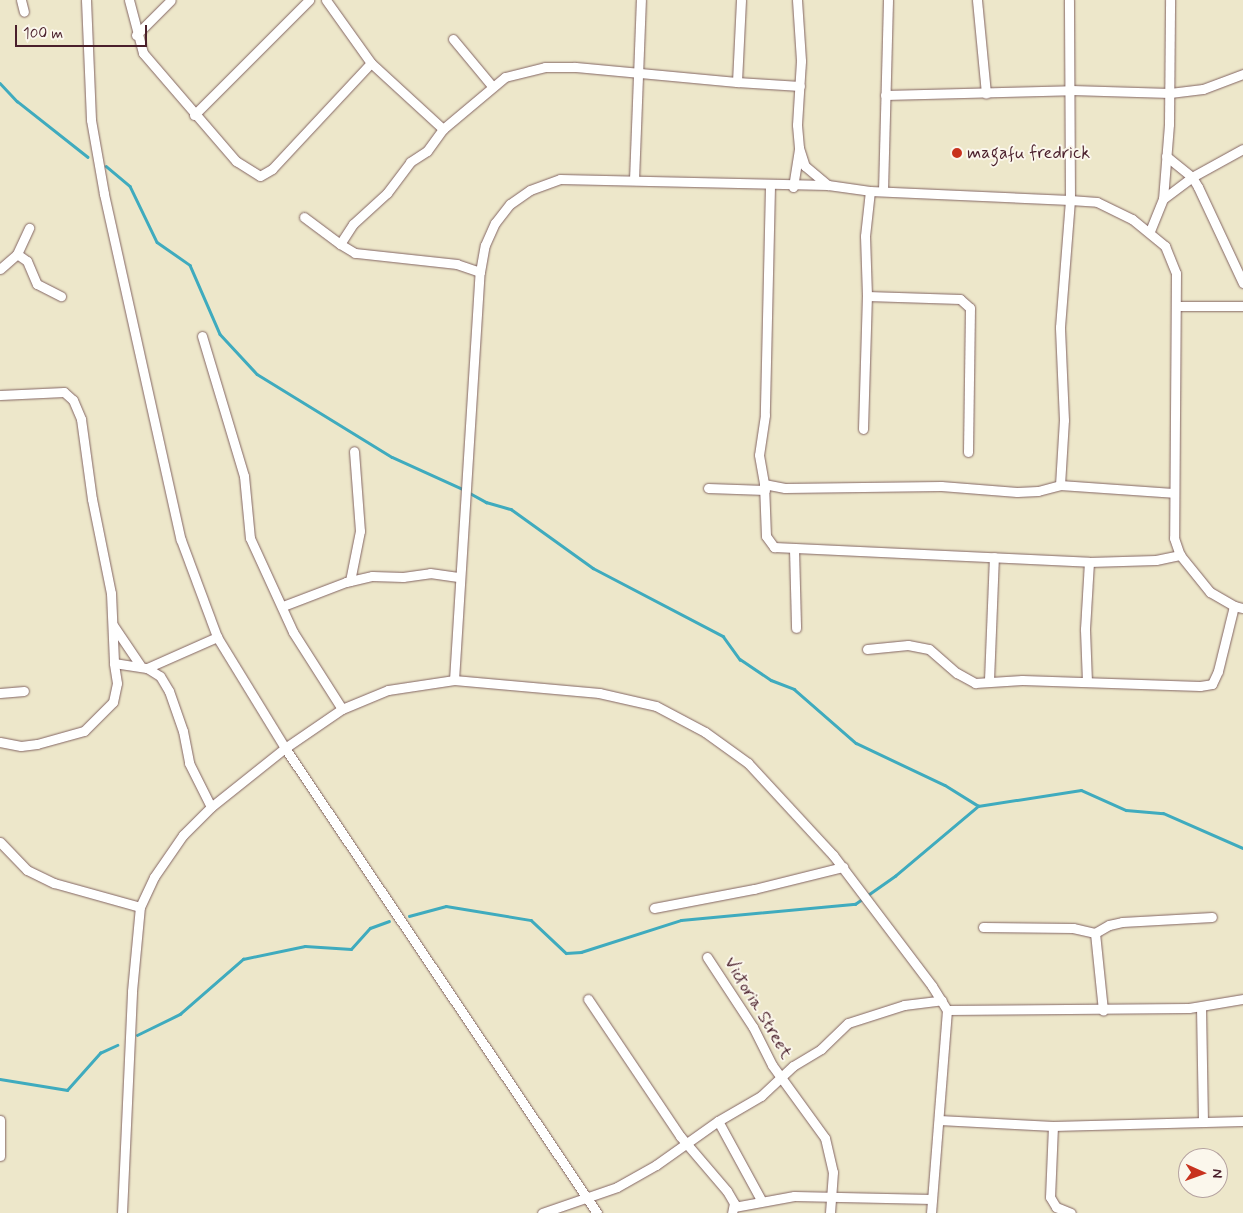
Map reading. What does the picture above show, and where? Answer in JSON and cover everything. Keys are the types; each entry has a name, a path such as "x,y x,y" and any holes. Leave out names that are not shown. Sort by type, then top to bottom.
{"street":[{"path":"21,0 24,12"},
{"path":"86,0 91,120 108,213 181,540 217,637 285,748 597,1213"},
{"path":"129,0 136,35 142,53 236,161 260,176 266,176 371,63"},
{"path":"136,35 171,0"},
{"path":"194,115 309,0"},
{"path":"326,0 371,63 443,129"},
{"path":"634,180 636,74 641,0"},
{"path":"737,82 741,0"},
{"path":"797,0 800,86 797,125 799,148 805,166 828,185"},
{"path":"883,191 884,95 888,0"},
{"path":"977,0 986,94"},
{"path":"1060,485 1064,420 1060,327 1070,200 1071,90 1069,0"},
{"path":"1150,231 1163,199 1170,93 1170,0"},
{"path":"453,39 492,86"},
{"path":"340,244 353,224 387,193 410,162 427,151 443,129 505,77 545,67 800,86"},
{"path":"884,95 986,94 1071,90 1170,93 1202,89 1243,74"},
{"path":"793,187 799,148"},
{"path":"1163,199 1192,178 1243,149"},
{"path":"1166,156 1192,178 1243,283"},
{"path":"454,680 480,272 485,245 495,223 510,204 530,190 560,179 634,180 793,187 828,185 870,191 1070,200 1097,202 1150,231 1165,246 1176,273 1178,306 1173,493 1174,538 1180,555 1210,592 1238,607 1218,671 1212,684 989,680 975,683 965,678 929,649 908,645 867,649"},
{"path":"770,186 765,415 759,455 764,487 768,543 774,547 794,549 1089,562 1156,560 1180,555"},
{"path":"863,428 867,296 865,236 870,191"},
{"path":"304,217 355,253 457,264 480,272"},
{"path":"0,269 18,254 29,228"},
{"path":"18,254 27,261 37,284 61,296"},
{"path":"867,296 960,300 970,308 968,452"},
{"path":"1178,306 1243,306"},
{"path":"202,336 244,476 250,538 283,606 293,632 342,709"},
{"path":"0,395 64,392 73,400 81,420 86,443 92,499 111,593 114,663 117,683 112,702 84,730 38,744 21,746 0,742"},
{"path":"350,581 360,531 354,451"},
{"path":"708,488 941,486 1017,492 1038,491 1060,485 1173,493"},
{"path":"794,549 796,628"},
{"path":"989,680 994,557"},
{"path":"1087,682 1085,629 1089,562"},
{"path":"283,606 350,581 417,573 460,577"},
{"path":"113,625 144,667"},
{"path":"144,667 217,637"},
{"path":"114,663 144,667 160,676 169,691 183,731 189,763 211,807"},
{"path":"122,1213 132,991 140,907 154,877 183,835 211,807 285,748 342,709 388,690 454,680 598,693 656,706 705,732 748,763 843,867 942,1000 947,1010 931,1213"},
{"path":"0,693 24,691"},
{"path":"0,842 27,870 54,883 140,907"},
{"path":"654,908 754,889 843,867"},
{"path":"983,927 1066,928 1095,933 1108,925 1122,922 1212,917"},
{"path":"1095,933 1103,1011"},
{"name":"Victoria Street","path":"707,957 781,1077 825,1138 831,1157 832,1196 830,1213"},
{"path":"588,998 639,1079 686,1143 727,1191 733,1210 761,1200 832,1196 932,1199"},
{"path":"947,1010 1103,1011 1201,1008 1243,999"},
{"path":"542,1213 588,1198 640,1175 718,1121 761,1096 781,1077 821,1050 848,1023 904,1005 942,1000"},
{"path":"1201,1008 1203,1122"},
{"path":"0,1120 0,1156"},
{"path":"939,1120 1053,1126 1243,1121"},
{"path":"718,1121 761,1200"},
{"path":"1053,1126 1050,1197 1056,1207 1071,1213"}],"waterway":[{"path":"0,83 17,101 88,157"},
{"path":"106,166 130,186 157,242 190,265 220,334 257,374 392,457 463,489"},
{"path":"468,492 486,502 511,509 593,568 723,636 740,659 771,680 794,689 856,743 945,785 978,806"},
{"path":"409,916 446,906 531,920 566,953 581,952 681,920 855,904 895,876 978,806 1081,790 1126,810 1163,813 1243,848"},
{"path":"137,1035 180,1014 243,959 305,946 351,949 370,928 389,921"},
{"path":"0,1079 67,1090 100,1053 117,1045"}],"place":[{"name":"magafu fredrick","path":"957,153"}]}
